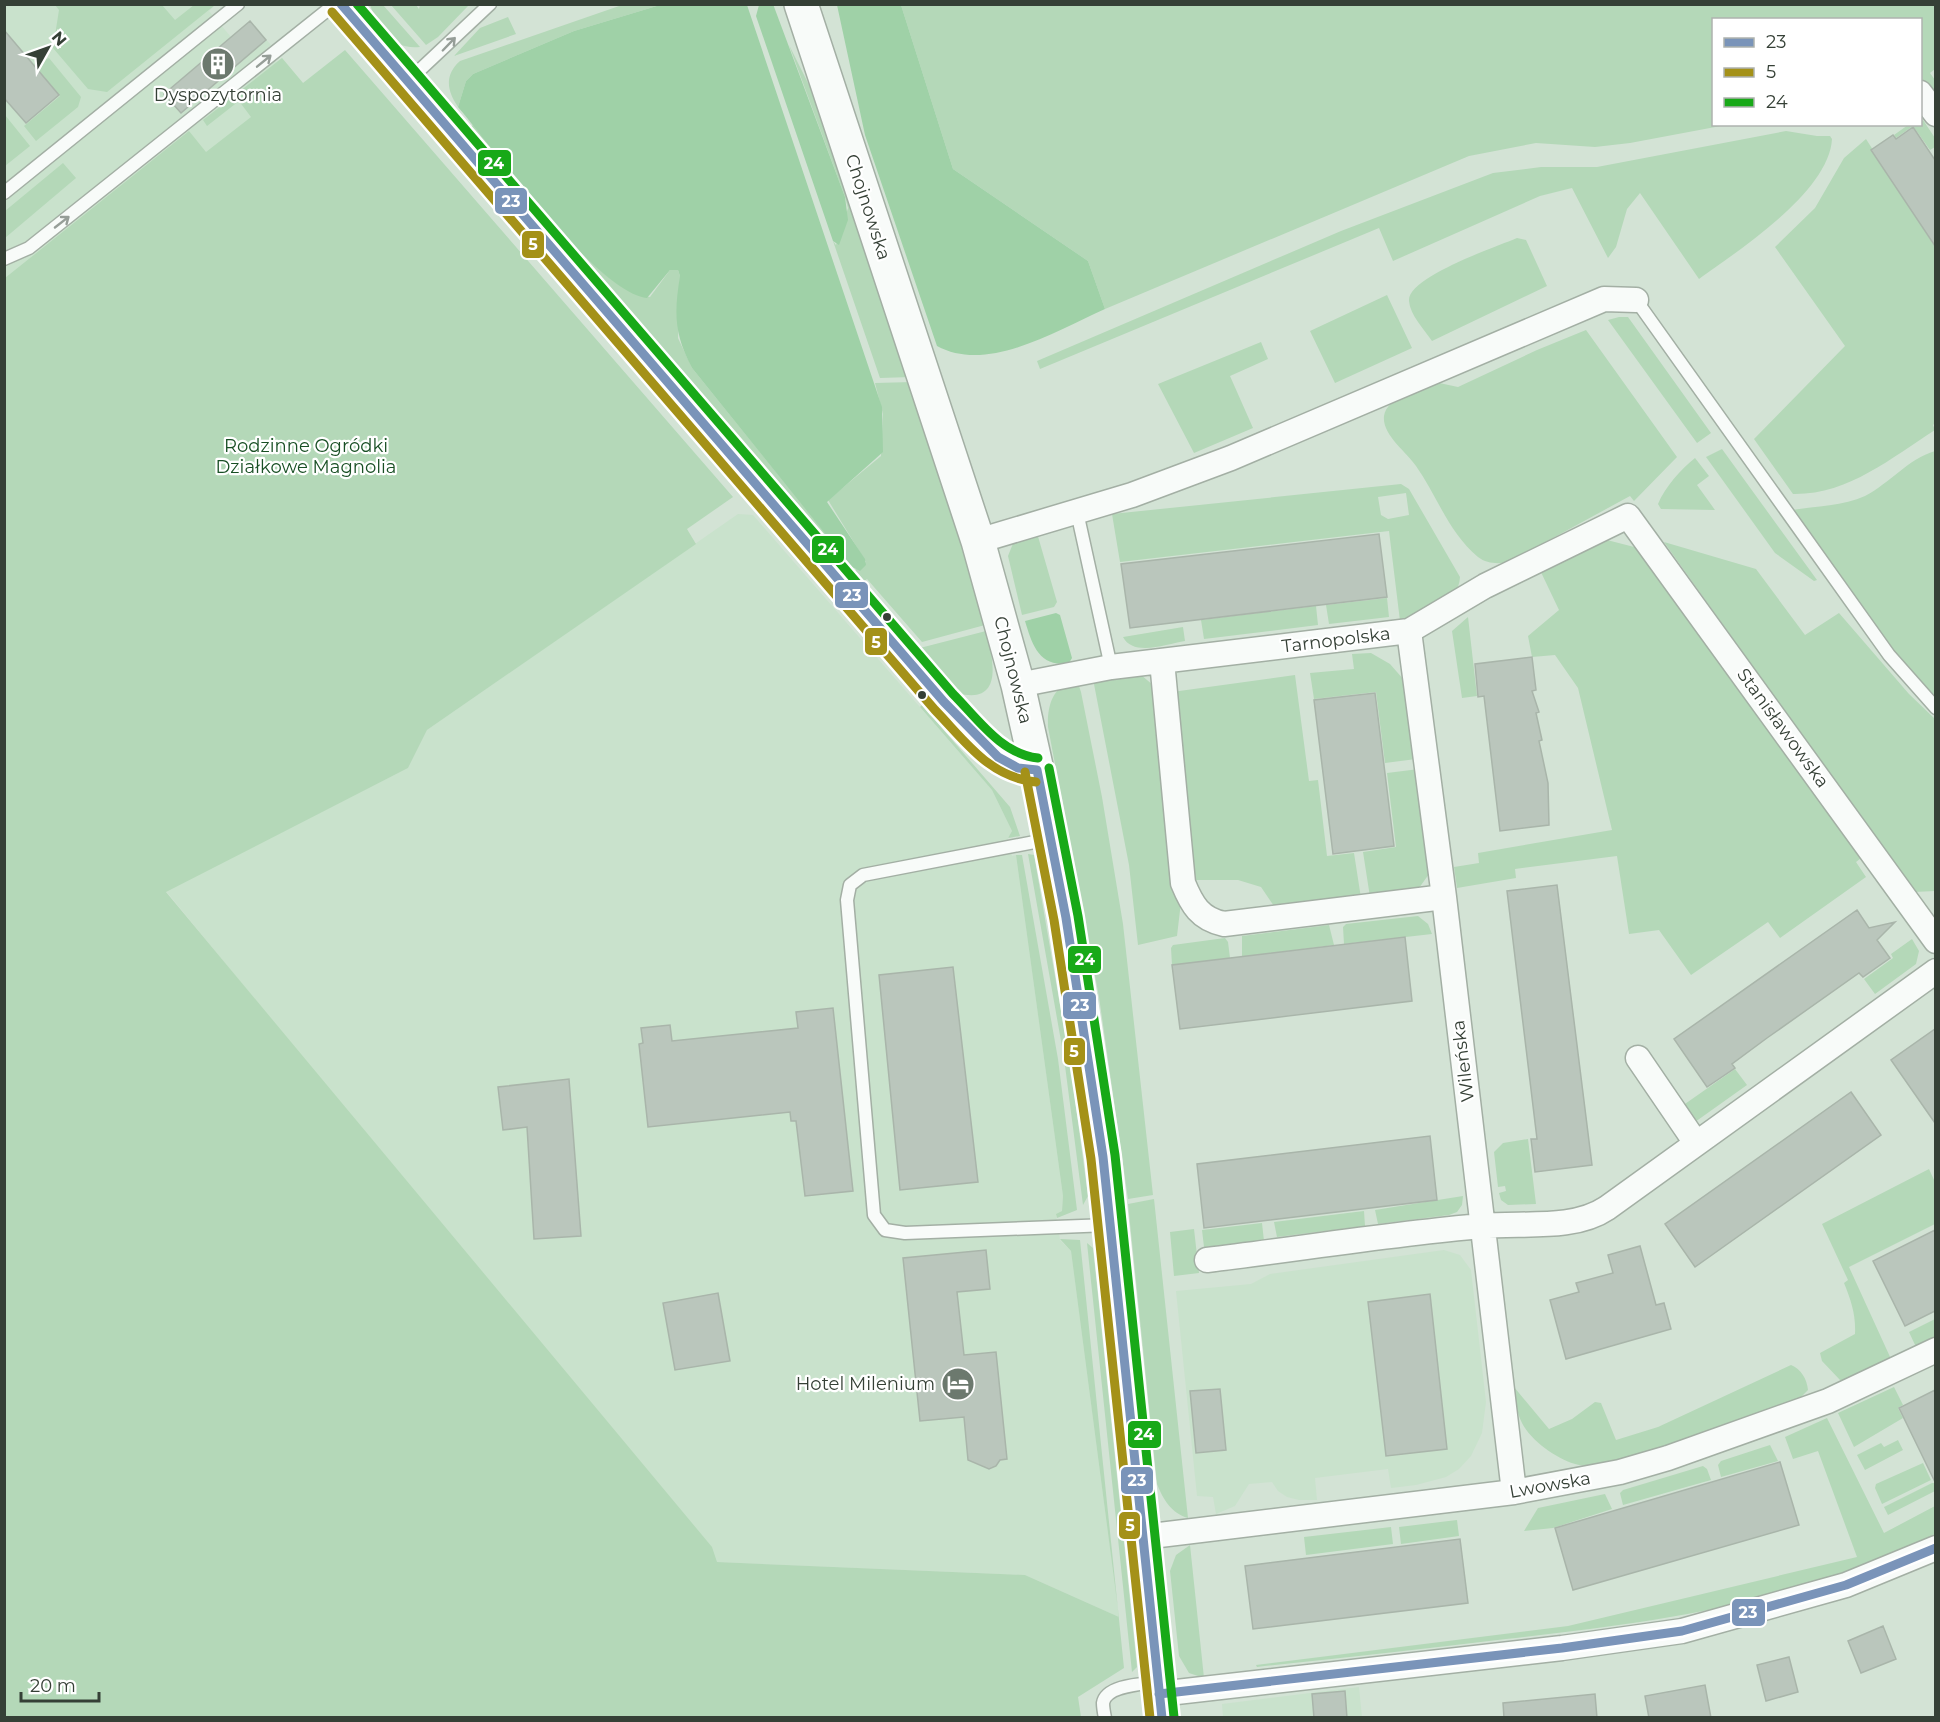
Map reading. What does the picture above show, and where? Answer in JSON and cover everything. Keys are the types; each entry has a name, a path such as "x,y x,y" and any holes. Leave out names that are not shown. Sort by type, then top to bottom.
{"main road":[{"name":"Chojnowska","path":"801,4 978,542 1018,685 1051,839 1094,1093 1160,1698"}],"street":[{"path":"341,4 944,702 998,757 1018,768 1036,770"},
{"path":"1922,96 1935,114"},
{"path":"978,542 1077,512 1232,458 1604,299 1636,300"},
{"name":"Tarnopolska","path":"1018,685 1112,667 1409,631 1485,586 1628,516"},
{"name":"Stanisławowska","path":"1628,516 1935,941"},
{"name":"Wileńska","path":"1409,631 1444,897 1514,1492"},
{"path":"1162,661 1183,884 1192,905 1200,914 1211,921 1224,924 1444,897"},
{"path":"1207,1260 1482,1226 1591,1217 1935,971"},
{"path":"1638,1058 1696,1143"},
{"name":"Lwowska","path":"1143,1537 1514,1492 1578,1481 1668,1458 1828,1401 1935,1350"},
{"path":"1160,1698 1573,1647 1682,1631 1846,1586 1935,1548"}],"lane":[{"path":"4,192 238,4"},
{"path":"10,257 29,248 335,4"},
{"path":"407,82 490,4"},
{"path":"1636,300 1889,655 1935,708"},
{"path":"1077,512 1112,667"},
{"path":"1051,839 863,875 850,885 847,900 874,1215 885,1230 905,1233 1110,1225"},
{"path":"1105,1718 1103,1704 1107,1696 1121,1687 1160,1698"}],"shaded area":[{"path":"5,5 215,5 209,11 231,37 250,21 271,45 266,49 276,62 282,58 303,83 5,320"},
{"path":"738,514 753,515 992,790 1012,831 1008,838 1012,856 1016,855 1063,1196 1062,1211 1056,1215 1060,1240 1071,1251 1119,1617 1025,1575 716,1562 166,891 408,768 427,730"},
{"path":"1444,1250 1460,1255 1471,1270 1486,1402 1482,1433 1471,1456 1459,1469 1446,1477 1416,1485 1391,1488 1388,1469 1315,1478 1317,1500 1287,1497 1278,1491 1272,1482 1249,1484 1235,1506 1216,1514 1213,1497 1197,1496 1176,1291 1251,1284 1270,1274"},
{"path":"1359,1687 1362,1717 1223,1717 1222,1704"}],"green space":[{"path":"773,4 845,197 848,220 839,245 833,241 756,16 759,5"},
{"path":"55,5 162,5 175,20 194,5 215,5 107,92 88,89 53,48 59,10"},
{"path":"370,5 383,5 420,47 401,45 388,36"},
{"path":"391,5 416,5 419,9 420,5 469,5 438,37 426,45"},
{"path":"622,5 660,5 574,31 473,74 466,81 458,107 454,101 449,77 460,61"},
{"path":"660,5 747,5 882,407 883,452 827,502 865,559 866,565 860,571 852,567 692,368 682,344 677,323 680,276 678,270 670,270 647,298 626,290 601,272 547,216 458,107 466,81 473,74 574,31"},
{"path":"837,5 901,5 953,169 1088,261 1105,309 1044,337 1000,352 978,355 957,353 937,346 865,135"},
{"path":"901,5 1935,5 1935,69 1930,73 1935,80 1935,98 1922,79 1922,18 1712,18 1712,126 1721,126 1630,143 1595,147 1536,143 1469,156 1105,309 1088,261 953,169"},
{"path":"508,17 516,34 454,56 480,28"},
{"path":"789,45 824,115 911,377 880,378 833,241 836,245 848,208 845,197"},
{"name":"Rodzinne Ogródki Działkowe Magnolia","path":"345,50 733,497 687,529 696,544 427,730 408,768 166,892 712,1547 717,1562 1025,1575 1119,1617 1124,1668 1078,1697 1081,1717 5,1717 5,278 189,131 206,152 251,117 239,101 207,126 203,120 282,58 303,83"},
{"path":"49,58 81,97 78,107 36,141 24,126 60,96 33,64"},
{"path":"5,115 30,146 4,166"},
{"path":"1922,121 1935,138 1935,147 1930,150 1913,126 1922,126"},
{"path":"473,125 530,197 580,252 605,274 629,290 650,297 670,270 678,270 680,276 678,338 692,368 855,570 866,562 828,500 881,456 883,414 875,383 913,382 985,625 922,642 867,579 861,584 468,129"},
{"path":"1907,126 1913,126 1896,138 1894,135"},
{"path":"1786,131 1830,136 1832,139 1827,159 1816,179 1799,199 1758,236 1699,279 1640,193 1627,209 1616,247 1608,258 1572,188 1540,196 1393,261 1379,228 1040,369 1037,361 1341,231 1493,173 1541,167 1597,167"},
{"path":"1866,139 1935,247 1936,422 1933,425 1935,430 1885,463 1850,482 1813,493 1793,494 1754,439 1845,346 1775,247 1815,208 1844,158"},
{"path":"63,163 76,178 5,238 5,211"},
{"path":"1517,238 1526,240 1547,286 1432,341 1412,311 1409,301 1412,292 1422,282 1454,264"},
{"path":"1387,295 1412,348 1335,383 1310,331"},
{"path":"1628,317 1711,433 1697,443 1608,320"},
{"path":"1586,330 1677,457 1634,501 1630,496 1509,562 1485,561 1478,557 1459,537 1416,466 1387,430 1384,423 1386,410 1403,394 1430,381 1458,387"},
{"path":"1261,342 1268,359 1230,376 1253,428 1194,453 1158,384"},
{"path":"1722,449 1817,580 1814,581 1775,553 1706,457"},
{"path":"1935,451 1935,696 1897,658 1792,510 1839,504 1865,496 1908,465"},
{"path":"1695,458 1709,476 1697,485 1715,510 1661,509 1658,504 1669,485"},
{"path":"1401,484 1409,489 1460,577 1453,595 1438,607 1400,621 1389,531 1120,562 1112,514","holes":["1406,493 1409,515 1388,519 1381,515 1378,497"]},
{"path":"1037,533 1057,602 1054,607 1022,615 1008,556 1014,541"},
{"path":"1607,540 1638,548 1865,855 1856,862 1866,877 1780,938 1768,922 1691,975 1659,930 1629,934 1617,856 1515,869 1516,878 1457,888 1454,867 1479,863 1478,853 1612,830 1578,688 1555,655 1532,657 1528,636 1559,610 1539,568 1596,542"},
{"path":"1664,542 1756,569 1805,635 1839,613 1909,694 1935,719 1935,891 1914,892"},
{"path":"1387,598 1389,617 1329,624 1326,605"},
{"path":"1316,606 1318,625 1204,639 1201,620"},
{"path":"1056,613 1060,615 1072,658 1069,663 1059,664 1044,658 1034,646 1025,621"},
{"path":"1468,617 1477,696 1462,698 1452,631"},
{"path":"1183,627 1185,641 1151,648 1134,646 1123,637"},
{"path":"986,631 993,666 989,686 983,693 972,695 957,693 916,649"},
{"path":"1371,653 1390,664 1404,680 1416,759 1385,763 1376,692 1314,699 1310,673 1354,669 1352,654"},
{"path":"1140,674 1154,686 1181,902 1177,936 1138,945 1129,865 1093,679"},
{"path":"1295,675 1309,781 1318,780 1327,856 1354,853 1361,898 1276,909 1261,887 1238,880 1193,880 1172,692"},
{"path":"1073,682 1079,686 1081,692 1102,797 1123,924 1153,1195 1128,1199 1099,997 1048,727 1052,699 1060,688"},
{"path":"922,705 1010,807 1020,836 1008,838 1012,831 992,790 920,707"},
{"path":"1419,769 1429,874 1419,888 1370,897 1363,852 1396,847 1387,773"},
{"path":"1028,854 1034,855 1070,1063 1088,1196 1083,1205 1064,1058"},
{"path":"1016,855 1022,855 1058,1059 1077,1210 1057,1218 1056,1214 1062,1211 1063,1196"},
{"path":"1418,916 1428,924 1432,934 1344,944 1343,927 1346,924"},
{"path":"1329,925 1334,945 1242,957 1242,936"},
{"path":"1225,938 1228,942 1230,958 1172,965 1171,948 1173,945"},
{"path":"1912,939 1919,951 1916,964 1875,994 1864,979 1893,958 1891,954"},
{"path":"1735,1069 1747,1085 1695,1122 1682,1106"},
{"path":"1528,1139 1536,1204 1508,1205 1501,1200 1499,1193 1506,1191 1505,1186 1498,1187 1494,1152 1503,1143"},
{"path":"1929,1169 1935,1182 1935,1224 1849,1267 1891,1359 1916,1347 1909,1332 1935,1319 1935,1340 1844,1381 1840,1380 1822,1361 1820,1353 1855,1334 1855,1320 1844,1283 1848,1280 1822,1224"},
{"path":"1463,1196 1462,1205 1457,1212 1449,1215 1378,1224 1375,1210"},
{"path":"1154,1199 1188,1518 1177,1513 1168,1505 1157,1484 1128,1204"},
{"path":"1364,1211 1365,1226 1277,1237 1274,1222"},
{"path":"1262,1223 1264,1241 1204,1247 1202,1230"},
{"path":"1194,1229 1199,1273 1174,1276 1170,1232"},
{"path":"1060,1239 1080,1240 1118,1608 1071,1251"},
{"path":"1087,1243 1093,1248 1137,1667 1132,1672"},
{"path":"1791,1365 1801,1372 1806,1382 1808,1390 1801,1397 1690,1441 1656,1452 1598,1465 1571,1463 1555,1455 1532,1437 1520,1419 1514,1387 1549,1429 1572,1419 1595,1402 1601,1403 1616,1440 1658,1427"},
{"path":"1894,1387 1903,1405 1898,1408 1903,1418 1854,1447 1838,1413"},
{"path":"1827,1418 1884,1533 1935,1506 1935,1534 1883,1558 1831,1578 1778,1594 1672,1617 1444,1646 1257,1667 1256,1665 1568,1626 1857,1557 1818,1451 1793,1459 1785,1437"},
{"path":"1898,1440 1903,1450 1865,1470 1857,1455 1881,1443 1884,1447"},
{"path":"1770,1445 1778,1461 1721,1477 1718,1465 1721,1461"},
{"path":"1923,1463 1931,1480 1882,1504 1875,1488 1876,1484"},
{"path":"1703,1466 1707,1469 1711,1480 1623,1505 1620,1493 1623,1490"},
{"path":"1935,1483 1935,1491 1888,1515 1884,1507"},
{"path":"1605,1494 1612,1509 1553,1528 1524,1531 1538,1508"},
{"path":"1457,1520 1459,1536 1401,1544 1399,1527"},
{"path":"1391,1527 1393,1544 1306,1555 1304,1537"},
{"path":"1190,1545 1204,1678 1189,1673 1179,1656 1170,1571 1176,1555"}],"building":[{"name":"Dyspozytornia","path":"250,21 266,40 181,113 164,94"},
{"path":"4,30 59,95 26,123 4,98"},
{"path":"1913,127 1935,160 1935,246 1871,150 1893,135 1896,139"},
{"path":"1379,534 1387,597 1130,628 1121,564"},
{"path":"1532,657 1536,690 1532,691 1539,712 1536,713 1548,783 1549,825 1500,831 1484,696 1478,697 1475,664"},
{"path":"1375,693 1394,846 1333,854 1314,700"},
{"path":"1557,885 1592,1165 1535,1172 1531,1139 1537,1139 1507,891"},
{"path":"1857,910 1869,928 1895,922 1877,940 1890,958 1863,977 1859,973 1732,1064 1735,1068 1707,1087 1674,1039"},
{"path":"1405,937 1412,1001 1180,1029 1172,965"},
{"path":"953,967 978,1182 900,1190 879,975"},
{"path":"833,1008 853,1191 805,1196 796,1121 791,1121 790,1112 648,1127 639,1044 643,1043 641,1028 670,1025 672,1041 798,1028 796,1012"},
{"path":"1935,1029 1935,1123 1891,1060"},
{"path":"569,1079 581,1236 534,1239 527,1127 503,1130 498,1087"},
{"path":"1851,1092 1881,1135 1695,1267 1665,1224"},
{"path":"1430,1136 1437,1200 1204,1228 1197,1164"},
{"path":"1935,1230 1935,1311 1905,1326 1873,1261"},
{"path":"1640,1246 1656,1305 1664,1303 1671,1329 1566,1359 1550,1300 1579,1292 1576,1283 1613,1273 1608,1255"},
{"name":"Hotel Milenium","path":"986,1250 990,1289 957,1292 964,1355 996,1352 1007,1459 1000,1460 996,1466 989,1469 968,1460 964,1417 920,1421 903,1258"},
{"path":"718,1293 730,1361 675,1370 663,1303"},
{"path":"1430,1294 1447,1449 1386,1456 1368,1302"},
{"path":"1220,1389 1226,1450 1196,1453 1190,1391"},
{"path":"1935,1390 1935,1482 1899,1408"},
{"path":"1780,1462 1799,1525 1573,1590 1555,1528"},
{"path":"1460,1539 1468,1603 1253,1629 1245,1566"},
{"path":"1883,1626 1896,1659 1861,1673 1848,1641"},
{"path":"1789,1657 1798,1692 1766,1701 1757,1665"},
{"path":"1705,1685 1711,1718 1649,1718 1645,1696"},
{"path":"1345,1691 1347,1718 1314,1718 1312,1694"},
{"path":"1595,1694 1597,1718 1504,1718 1503,1703"}],"transit line":[{"name":"23","path":"341,4 944,702 998,757 1018,768 1037,770"},
{"name":"24","path":"357,4 953,694 1001,743 1025,755 1038,758"},
{"name":"5","path":"332,12 935,710 968,746 992,765 1019,779 1036,782"},
{"name":"24","path":"1049,768 1078,916 1115,1155 1174,1717"},
{"name":"23","path":"1037,770 1066,918 1103,1157 1162,1718"},
{"name":"5","path":"1025,772 1054,920 1091,1159 1150,1718"},
{"name":"23","path":"1159,1694 1562,1648 1682,1631 1846,1585 1936,1548"}],"place":[{"name":"Dyspozytornia","path":"218,64"},
{"name":"Hotel Milenium","path":"958,1384"}]}
